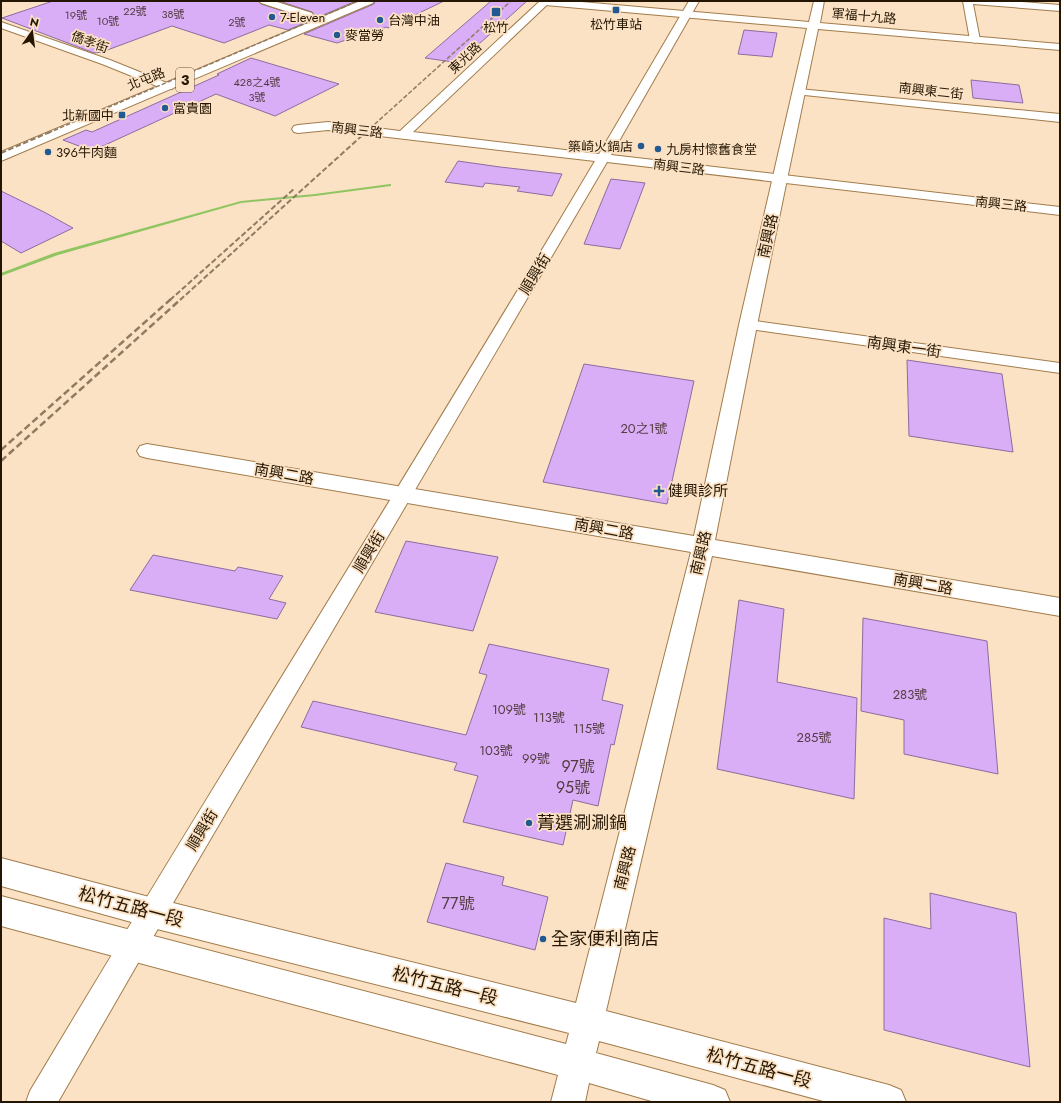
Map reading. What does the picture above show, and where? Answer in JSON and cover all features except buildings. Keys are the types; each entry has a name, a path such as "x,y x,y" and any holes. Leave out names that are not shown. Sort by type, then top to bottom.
{"street":[{"path":"264,1 308,15"},
{"name":"北屯路","path":"135,87 341,1"},
{"name":"北屯路","path":"1,157 370,1"},
{"name":"南興路","path":"568,1102 703,546 748,325 819,1"},
{"path":"968,1 975,40"},
{"path":"973,1 1060,8"},
{"name":"軍福十九路","path":"552,2 690,8 813,26 1060,47"},
{"name":"東光路","path":"506,53 552,2"},
{"name":"東光路","path":"404,135 552,2"},
{"name":"順興街","path":"41,1102 132,946 404,494 690,8"},
{"name":"僑孝街","path":"1,25 106,62 168,86"},
{"name":"南興東二街","path":"799,92 1060,118"},
{"name":"南興三路","path":"298,129 328,126 1060,211"},
{"path":"422,138 433,126"},
{"name":"南興東一街","path":"748,325 1060,368"},
{"name":"南興二路","path":"147,452 404,494 1060,607"},
{"name":"松竹五路一段","path":"1,872 153,913 545,1011 889,1102"},
{"path":"1,911 536,1052 577,1065 713,1102"}],"waterway":[{"path":"1,275 56,254 241,202 315,195 390,185"}],"railway":[{"path":"48,133 358,1"},
{"path":"365,133 511,1"},
{"path":"1,153 50,132"},
{"path":"180,300 366,132"},
{"path":"170,300 295,188"},
{"path":"1,450 171,299"},
{"path":"1,461 181,299"}],"place":[{"name":"松竹車站","path":"616,10"},
{"name":"松竹","path":"496,12"},
{"name":"7-Eleven","path":"272,17"},
{"name":"台灣中油","path":"380,20"},
{"name":"麥當勞","path":"337,35"},
{"name":"富貴園","path":"165,108"},
{"name":"北新國中","path":"122,115"},
{"name":"築崎火鍋店","path":"641,146"},
{"name":"九房村懷舊食堂","path":"658,149"},
{"name":"396牛肉麵","path":"48,152"},
{"name":"健興診所","path":"659,491"},
{"name":"菁選涮涮鍋","path":"529,823"},
{"name":"全家便利商店","path":"543,939"}]}
